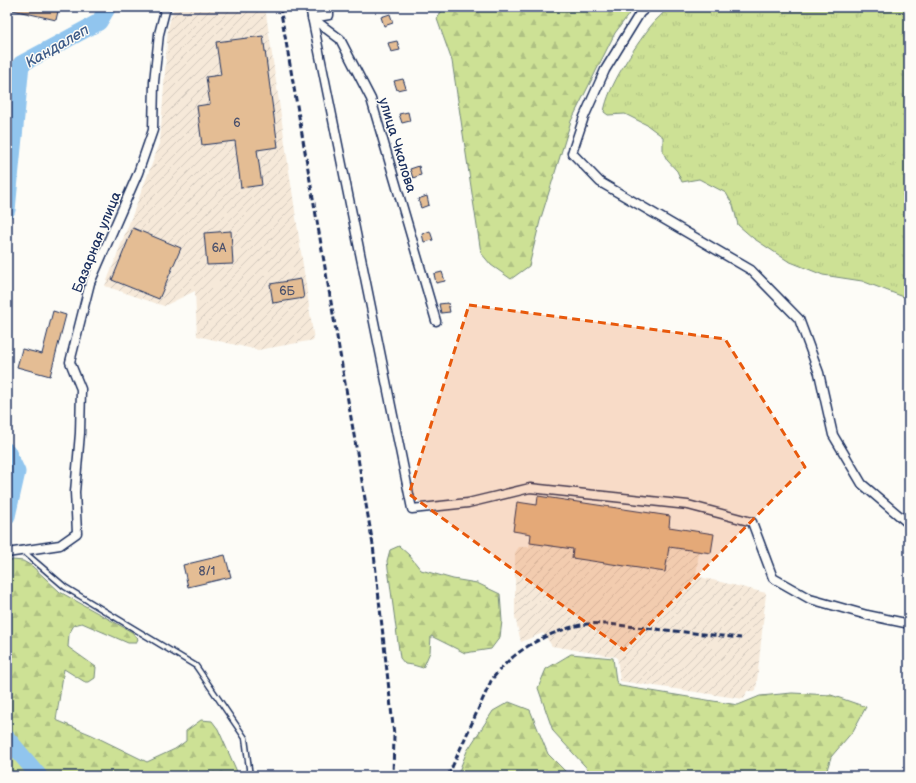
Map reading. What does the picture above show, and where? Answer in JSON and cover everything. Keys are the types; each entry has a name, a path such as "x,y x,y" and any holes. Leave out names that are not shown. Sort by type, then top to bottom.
{"street":[{"name":"Базарная улица","path":"7,554 23,550 60,545 77,532 75,492 80,433 81,389 70,362 90,283 138,173 153,130 154,82 159,34 166,7"},
{"path":"310,7 412,509 468,503 530,488 688,505 752,522 773,578 810,599 867,615 905,623 909,622"},
{"path":"312,18 329,15 329,7"},
{"path":"647,7 640,13 606,70 584,118 572,153 600,182 751,270 799,319 819,373 833,435 862,484 909,524"},
{"name":"улица Чкалова","path":"312,18 340,39 371,99 436,321"}],"lane":[{"path":"23,550 65,587 196,666 245,738 250,776"}],"highlighted area":[{"path":"469,305 725,339 805,467 624,650 409,494"}],"shaded area":[{"path":"174,7 265,7 314,340 258,350 197,336 195,291 164,306 105,286 160,143 168,28"},
{"path":"538,496 670,516 669,527 714,534 711,553 699,551 696,576 766,593 756,691 747,691 744,699 620,681 617,657 552,646 543,633 521,642 515,617 515,553 519,547 529,547 531,534 513,531 517,502 537,505"}],"green space":[{"path":"444,7 634,7 615,33 571,121 540,221 529,266 511,279 491,265 481,253 452,61 437,19"},
{"path":"669,7 909,7 909,299 862,281 823,275 788,261 753,238 738,225 733,205 726,193 699,179 682,182 677,171 667,160 663,152 663,137 647,125 625,114 608,115 604,112 606,102 616,79 629,56 652,24"},
{"path":"399,546 409,555 421,570 453,579 477,583 500,594 502,621 500,637 491,649 465,653 431,636 430,652 423,668 405,664 400,658 387,561 390,550"},
{"path":"7,561 23,561 32,566 60,592 132,632 138,639 136,643 128,643 82,623 74,625 69,634 68,647 96,667 95,678 89,682 85,682 64,669 56,720 92,735 147,762 175,749 186,741 186,731 201,720 212,721 218,729 239,776 225,776 222,772 216,776 7,776"},
{"path":"571,654 613,658 616,681 620,686 738,705 760,696 792,693 831,695 866,707 853,731 831,757 825,776 594,776 553,731 538,688 546,669"},
{"path":"509,702 530,710 548,754 570,776 457,776 467,751 493,711"}],"building":[{"path":"14,7 59,7 56,20 13,10"},
{"path":"390,14 393,23 384,26 381,17"},
{"path":"263,36 278,147 257,150 262,185 241,188 235,141 202,145 197,106 210,104 206,77 221,75 216,42"},
{"path":"397,41 400,50 391,52 388,43"},
{"path":"403,79 406,88 397,90 394,81"},
{"path":"408,112 410,121 402,123 399,114"},
{"path":"419,166 421,175 413,178 410,169"},
{"path":"427,196 429,205 421,208 418,199"},
{"path":"133,228 181,248 159,299 112,280"},
{"path":"231,231 233,264 207,265 204,233"},
{"path":"430,231 433,240 424,242 422,234"},
{"path":"442,272 445,281 436,283 434,274"},
{"path":"301,279 304,298 273,303 270,284"},
{"path":"448,303 450,312 441,313 439,304"},
{"path":"53,311 66,315 50,376 17,367 22,349 42,354"},
{"path":"538,496 670,516 669,527 714,534 711,553 669,547 665,572 572,558 573,549 530,543 531,534 513,531 517,502 537,505"},
{"path":"225,555 231,577 188,587 183,565"}],"waterway":[{"name":"Кандалеп","path":"7,210 21,64 99,22 108,7"},
{"name":"Кандалеп","path":"7,451 17,472 7,516"},
{"name":"Кандалеп","path":"7,738 39,776"}],"railway":[{"path":"280,7 373,545 394,735 393,776"},
{"path":"448,776 491,681 510,660 521,651 546,636 587,624 608,624 741,638"}]}
